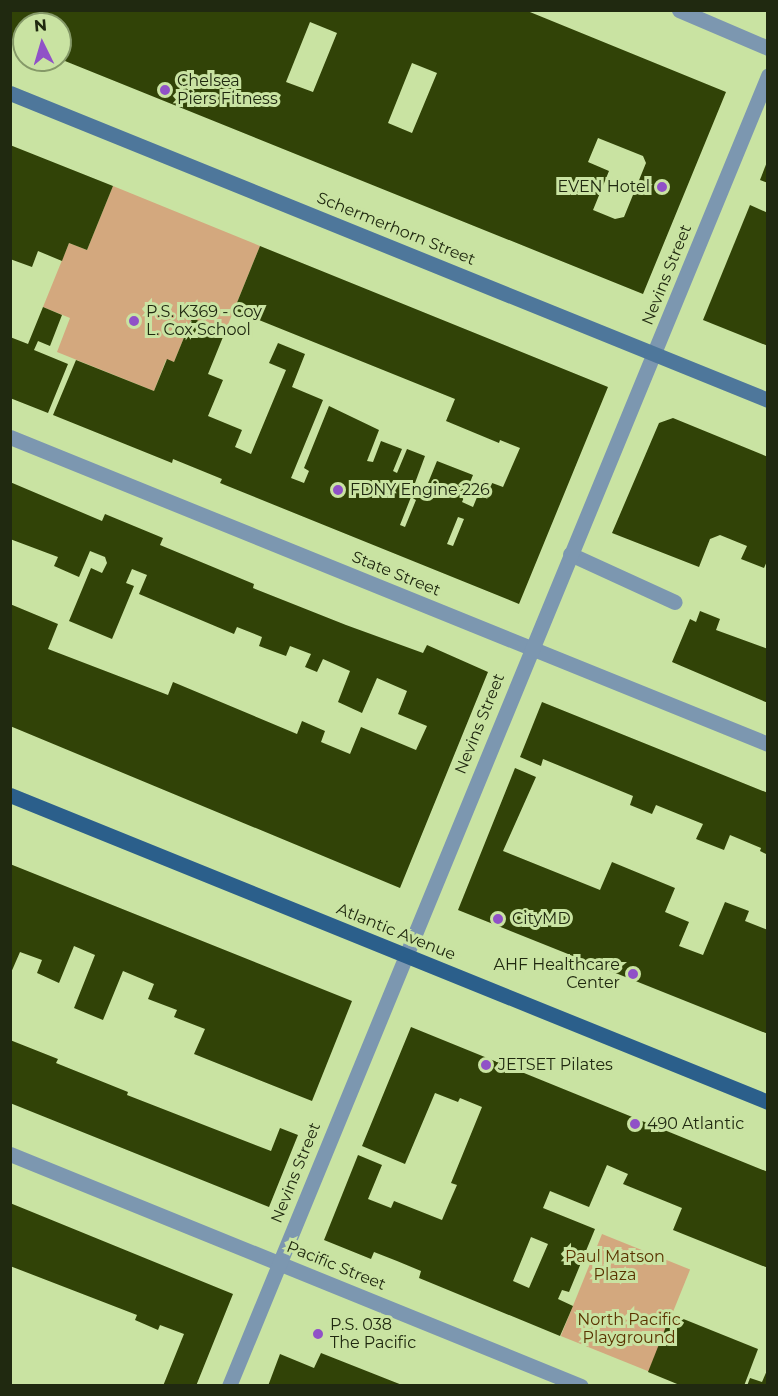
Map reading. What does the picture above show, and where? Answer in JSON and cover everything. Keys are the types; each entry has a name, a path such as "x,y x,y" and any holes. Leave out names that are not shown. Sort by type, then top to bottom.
{"main road":[{"name":"Schermerhorn Street","path":"10,93 768,400"},
{"name":"Atlantic Avenue","path":"10,795 768,1102"}],"street":[{"path":"679,10 768,48"},
{"name":"Nevins Street","path":"229,1386 768,76"},
{"name":"State Street","path":"10,437 768,744"},
{"path":"570,554 675,602"},
{"name":"Pacific Street","path":"10,1154 581,1386"}],"green space":[{"name":"P.S. K369 - Coy L. Cox School","path":"113,186 260,246 225,332 192,318 174,362 166,360 154,391 57,352 70,318 43,307 69,243 87,250"},
{"path":"602,1234 690,1270 649,1372 561,1336"}],"building":[{"path":"10,10 525,10 726,92 643,294 72,64 72,12 12,12 12,39 10,38","holes":["310,22 337,33 313,92 286,82","412,63 437,73 412,133 388,123","598,138 643,156 646,163 624,217 615,219 593,210 609,171 588,162"]},
{"path":"10,145 113,186 87,250 69,243 62,261 38,251 32,267 10,259"},
{"path":"768,162 768,183 760,180"},
{"path":"750,205 768,213 768,346 703,320"},
{"path":"260,246 608,387 519,604 220,483 222,479 173,459 172,463 53,415 76,360 154,391 167,359 174,362 192,318 225,332 208,374 223,380 208,416 242,430 235,447 251,454 286,370 269,363 278,343 305,354 292,387 323,400 291,478 304,483 309,471 304,468 329,406 379,430 367,461 373,462 381,441 402,449 393,471 397,473 407,449 425,456 415,483 426,488 437,461 473,475 462,502 473,507 484,480 503,487 520,448 500,440 499,443 446,421 455,399 234,310","holes":["411,497 416,500 405,527 400,525","458,517 464,519 453,546 447,544"]},
{"path":"43,307 62,315 50,346 38,341 34,350 68,364 48,413 10,398 10,337 28,344"},
{"path":"673,418 768,457 768,559 764,568 741,559 747,546 720,535 710,539 699,567 612,533 659,423"},
{"path":"10,482 102,521 105,514 163,538 160,545 254,584 253,588 346,625 423,653 427,645 488,672 400,888 10,726 10,604 58,624 48,649 168,695 173,682 297,734 302,721 325,731 321,742 350,754 361,727 416,750 427,726 398,714 407,691 377,678 362,713 338,702 350,671 323,659 317,672 305,667 311,654 290,646 286,656 259,646 262,637 237,627 234,634 139,594 147,575 132,569 126,583 134,586 112,639 69,621 91,568 102,573 107,563 105,557 90,551 79,577 54,566 58,557 10,539"},
{"path":"700,611 720,619 716,630 768,649 768,703 672,662 690,619 696,622"},
{"path":"542,702 768,793 768,855 760,851 761,848 730,835 724,850 696,839 703,824 656,805 652,814 630,805 633,796 543,759 541,766 520,757"},
{"path":"515,768 536,777 503,851 600,890 612,862 675,888 665,912 689,922 679,946 703,955 725,902 749,911 745,921 768,930 768,1034 458,910"},
{"path":"10,864 352,1001 312,1101 194,1054 205,1029 174,1017 177,1010 148,999 154,984 123,971 103,1020 74,1008 95,955 74,946 59,983 37,973 42,960 20,952 10,975"},
{"path":"411,1027 768,1172 768,1268 673,1230 682,1208 623,1184 628,1174 607,1165 589,1207 550,1191 543,1208 595,1229 569,1292 562,1290 558,1299 573,1306 560,1336 419,1278 421,1271 397,1261 374,1252 371,1259 324,1240 358,1155 382,1165 368,1199 391,1208 394,1201 442,1220 457,1185 451,1183 482,1107 460,1098 458,1102 435,1093 405,1164 362,1146","holes":["531,1237 548,1244 529,1288 513,1281"]},
{"path":"10,1040 58,1059 56,1063 128,1092 127,1095 271,1151 280,1128 298,1135 269,1207 10,1103"},
{"path":"10,1203 233,1294 196,1386 163,1386 184,1334 160,1325 158,1330 135,1320 137,1315 10,1266"},
{"path":"671,1314 758,1349 744,1386 682,1386 648,1372"},
{"path":"321,1353 402,1386 268,1386 280,1354 314,1368"},
{"path":"768,1368 768,1386 747,1386 750,1378 762,1382"}],"place":[{"name":"Chelsea Piers Fitness","path":"165,90"},
{"name":"EVEN Hotel","path":"662,187"},
{"name":"P.S. K369 - Coy L. Cox School","path":"134,321"},
{"name":"FDNY Engine 226","path":"338,490"},
{"name":"CityMD","path":"498,919"},
{"name":"AHF Healthcare Center","path":"633,974"},
{"name":"JETSET Pilates","path":"486,1065"},
{"name":"490 Atlantic","path":"635,1124"},
{"name":"P.S. 038 The Pacific","path":"318,1334"}],"park label":[{"name":"Paul Matson Plaza","path":"615,1266"},
{"name":"North Pacific Playground","path":"629,1329"}]}
